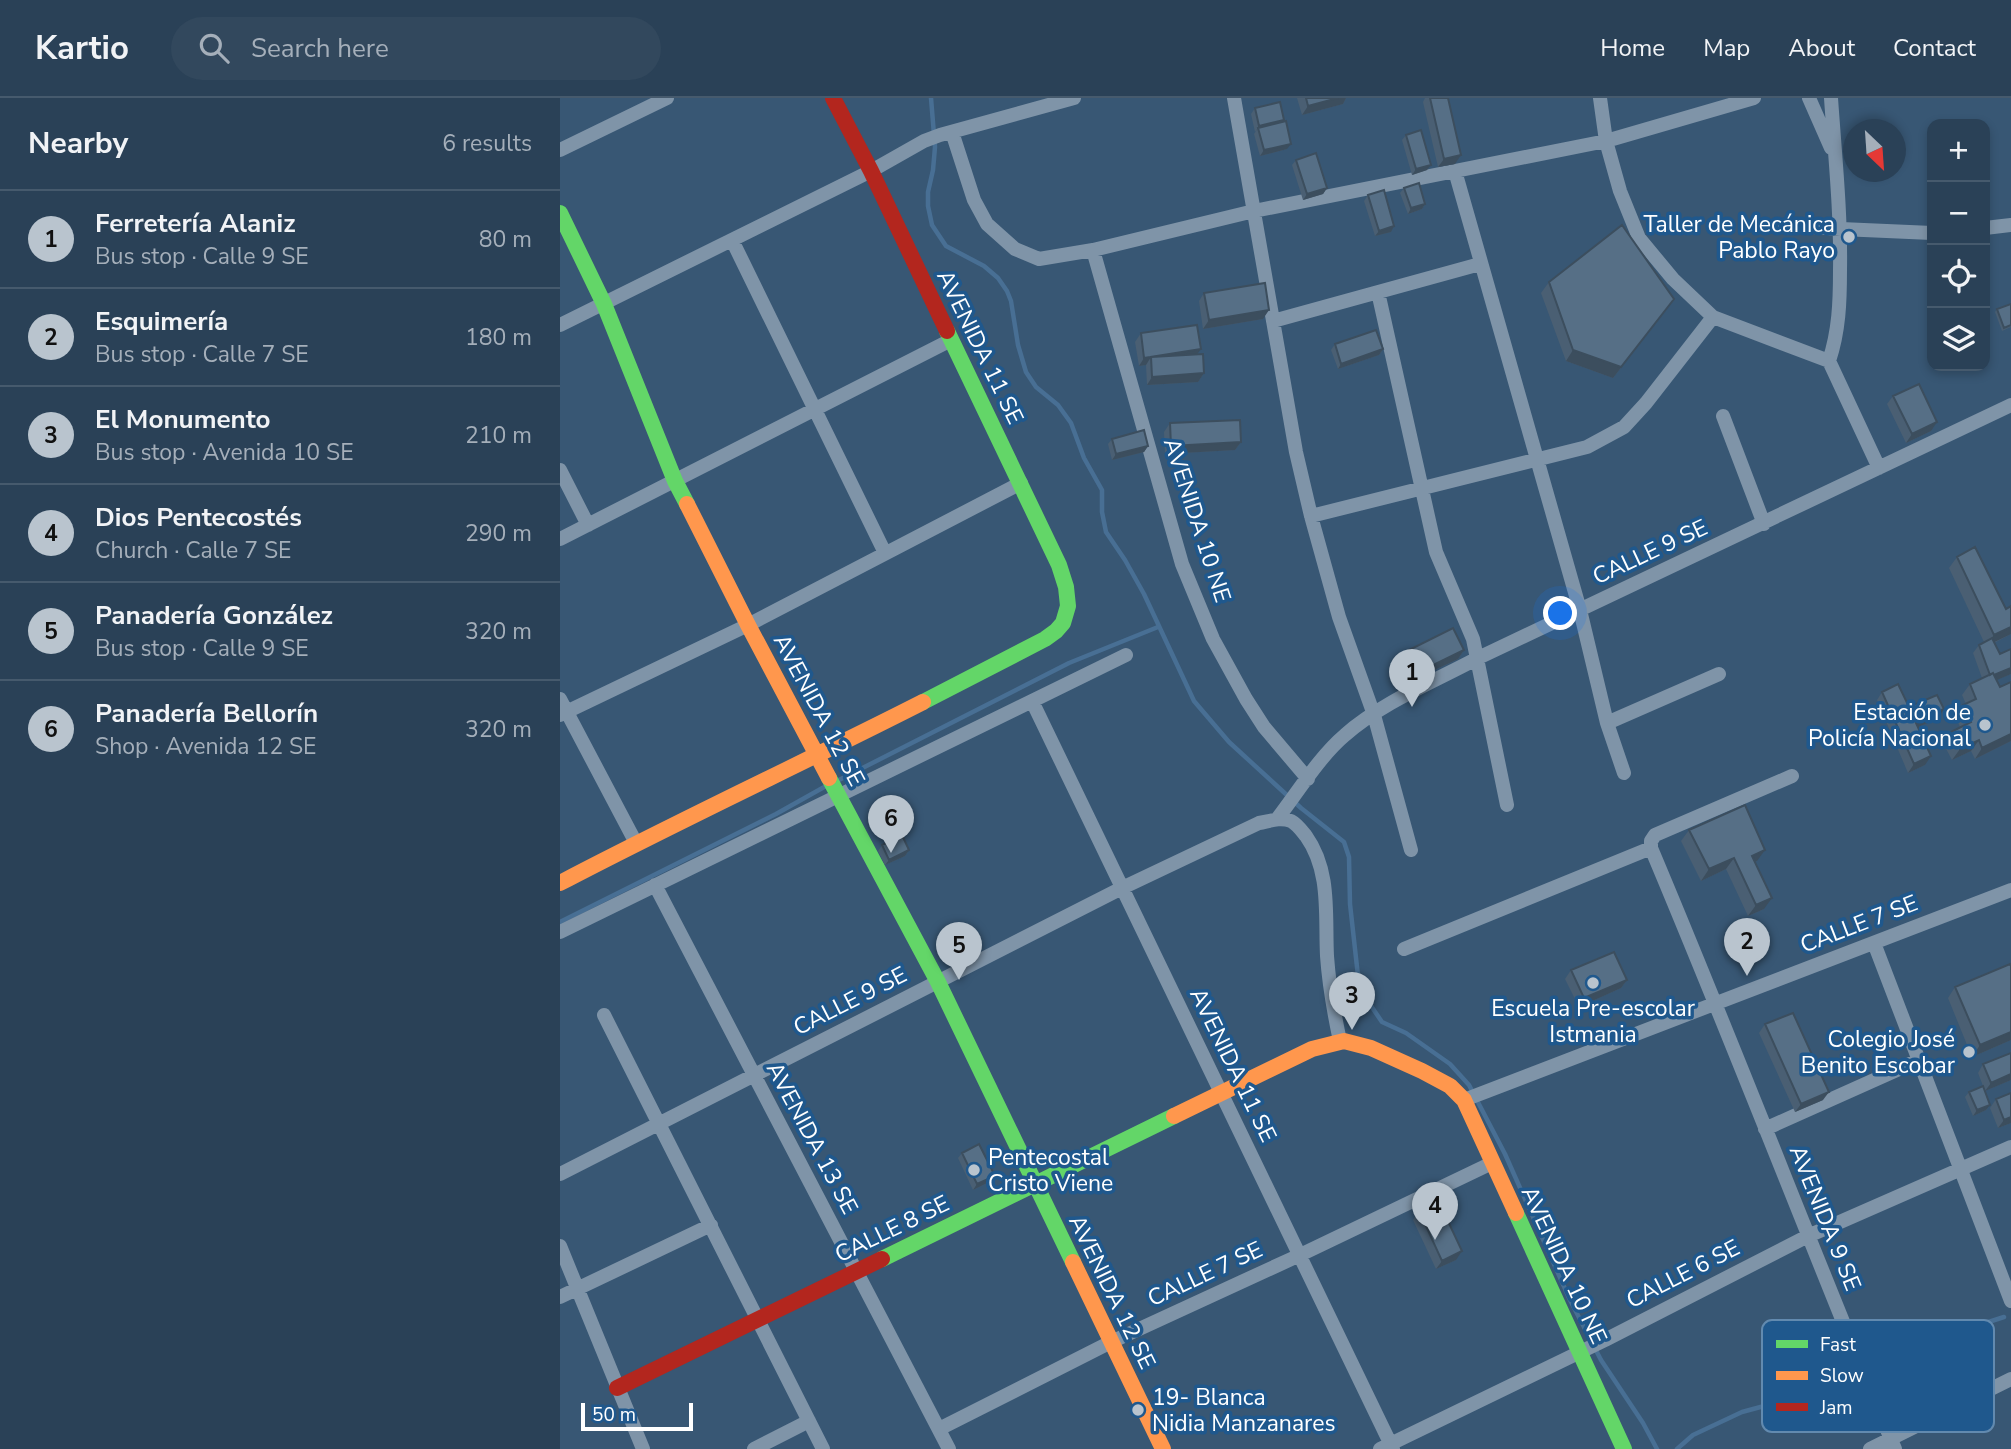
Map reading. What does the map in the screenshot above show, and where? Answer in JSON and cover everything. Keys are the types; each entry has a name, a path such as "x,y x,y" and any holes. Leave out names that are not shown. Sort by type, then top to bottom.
{"street":[{"path":"560,150 667,98"},
{"name":"AVENIDA 11 SE","path":"817,756 1045,639 1058,631 1069,612 1068,595 1059,565 833,98"},
{"path":"560,326 870,171 924,141 1074,98"},
{"path":"1234,98 1296,452 1311,516 1339,617 1374,715 1411,850"},
{"path":"1600,98 1606,141 1620,191 1639,238 1674,279 1713,317 1829,361 1879,468"},
{"path":"946,133 987,224 1015,249 1039,259 1093,250 1254,211 1606,141 1754,98"},
{"path":"1809,98 1836,159"},
{"path":"1829,361 1835,345 1839,319 1841,229 1831,98"},
{"path":"1455,171 1624,773"},
{"name":"AVENIDA 12 SE","path":"560,213 604,304 675,481 748,625 938,982 1163,1449"},
{"path":"1785,225 1927,233"},
{"path":"1990,227 2011,225"},
{"path":"732,240 885,553"},
{"name":"AVENIDA 10 NE","path":"1093,250 1182,564 1213,639 1246,699 1264,727 1308,779"},
{"path":"1273,321 1480,264"},
{"path":"1378,292 1436,552 1473,639 1507,806"},
{"path":"1311,516 1587,447 1624,427 1713,317"},
{"path":"560,539 951,340"},
{"name":"CALLE 9 SE","path":"560,1174 1122,888 1281,814 1328,752 1345,735 1374,715 1476,659 2011,405"},
{"path":"1723,416 1764,524"},
{"path":"560,470 588,525"},
{"path":"636,843 562,709 748,625 1021,483"},
{"path":"560,932 838,792 1126,655"},
{"path":"1608,723 1719,674"},
{"name":"AVENIDA 11 SE","path":"1032,701 1300,1255 1388,1447"},
{"path":"560,883 636,843 817,756"},
{"path":"1404,949 1651,848 1655,835 1792,776"},
{"path":"1281,814 1303,831 1321,865 1327,908 1327,956 1332,1007 1340,1041 1348,1040 1365,1045 1468,1098"},
{"name":"AVENIDA 9 SE","path":"1651,848 1717,1003 1842,1320"},
{"name":"AVENIDA 13 SE","path":"655,885 949,1449"},
{"name":"CALLE 7 SE","path":"1468,1098 2011,890"},
{"path":"1874,943 2011,1301"},
{"path":"604,1015 823,1449"},
{"name":"CALLE 8 SE","path":"617,1388 1311,1049 1340,1041"},
{"path":"1765,1129 1919,1060"},
{"name":"AVENIDA 10 NE","path":"1468,1098 1492,1163 1582,1351 1624,1449"},
{"name":"CALLE 6 SE","path":"1388,1447 1808,1237 2011,1147"},
{"name":"CALLE 7 SE","path":"939,1429 1111,1342 1492,1163"},
{"path":"560,1297 711,1225"},
{"path":"560,1246 643,1449"},
{"path":"1994,1388 2011,1379"},
{"path":"754,1449 809,1421"},
{"path":"1870,1449 1893,1444 1915,1432"}],"building":[{"path":"1306,98 1338,98 1308,106"},
{"path":"1430,98 1448,98 1461,155 1444,159"},
{"path":"1280,102 1284,120 1259,126 1255,108"},
{"path":"1286,121 1291,144 1264,150 1258,128"},
{"path":"1421,130 1431,165 1416,169 1406,135"},
{"path":"1316,153 1327,188 1307,194 1296,160"},
{"path":"1419,183 1425,204 1411,208 1404,188"},
{"path":"1384,190 1394,226 1379,231 1368,195"},
{"path":"1622,225 1674,299 1621,367 1573,350 1549,282"},
{"path":"1265,283 1269,310 1209,320 1204,293"},
{"path":"2011,304 2011,325 2004,328 1997,309"},
{"path":"1197,325 1201,349 1144,358 1141,333"},
{"path":"1376,330 1383,349 1341,364 1335,344"},
{"path":"1203,354 1204,373 1152,377 1151,357"},
{"path":"1919,384 1937,422 1912,434 1893,396"},
{"path":"1240,420 1241,442 1171,446 1170,423"},
{"path":"1144,430 1148,446 1116,454 1112,439"},
{"path":"1975,547 2006,609 2011,606 2011,627 1994,635 1957,557"},
{"path":"1453,628 1464,650 1419,672 1409,650"},
{"path":"1992,638 2000,654 2011,649 2011,668 1990,675 1979,645"},
{"name":"Estación de Policía Nacional","path":"1993,673 2000,687 2011,682 2011,734 1982,748 1979,740 1960,749 1951,732 1971,722 1963,705 1976,699 1970,684"},
{"path":"1898,684 1909,707 1937,695 1944,709 1916,723 1931,756 1914,764 1882,692"},
{"path":"1745,805 1765,850 1752,856 1772,898 1756,905 1734,858 1709,869 1689,830"},
{"path":"902,835 909,850 889,860 882,845"},
{"name":"Escuela Pre-escolar Istmania","path":"1614,952 1627,980 1584,998 1571,970"},
{"path":"2010,964 2011,1032 1980,1045 1955,987"},
{"path":"1793,1013 1829,1092 1801,1104 1765,1024"},
{"path":"2011,1053 2011,1074 1991,1083 1983,1064"},
{"path":"1983,1086 1990,1105 1977,1110 1969,1092"},
{"path":"2011,1093 2011,1117 2004,1120 1996,1099"},
{"name":"Pentecostal Cristo Viene","path":"979,1144 995,1176 977,1184 962,1153"},
{"path":"1439,1202 1462,1251 1442,1261 1419,1211"}],"waterway":[{"path":"931,98 935,147 928,206 932,225 946,246 984,266 998,278 1007,291 1026,372 1036,387 1058,405 1071,423 1084,458 1102,490 1106,532 1144,594 1194,701 1229,742 1301,808 1344,842 1349,857 1350,904 1358,976 1367,1000 1382,1022 1406,1033 1450,1064 1469,1085 1505,1154 1570,1300 1601,1360 1657,1449"},
{"path":"837,781 1069,663 1158,627"},
{"path":"560,922 776,814 826,786"},
{"path":"1994,1320 2004,1317"},
{"path":"1677,1449 1693,1435 1742,1412 1762,1407"}],"traffic: fast":[{"path":"560,213 604,304 675,481 687,504"},
{"path":"923,702 1045,639 1063,623 1068,606 1066,587 1059,565 947,331"},
{"path":"829,778 938,982 1073,1262"},
{"path":"882,1259 1174,1116"},
{"path":"1516,1213 1624,1449"}],"traffic: slow":[{"path":"687,504 829,778"},
{"path":"560,883 923,702"},
{"path":"1174,1116 1312,1049 1344,1041 1371,1048 1450,1086 1464,1100 1516,1213"},
{"path":"1073,1262 1163,1449"}],"traffic: jam":[{"path":"833,98 947,331"},
{"path":"617,1388 882,1259"}],"place":[{"name":"Taller de Mecánica Pablo Rayo","path":"1849,237"},
{"name":"Ferretería Alaniz","path":"1412,707"},
{"name":"Estación de Policía Nacional","path":"1985,725"},
{"name":"Panadería Bellorín","path":"891,853"},
{"name":"Esquimería","path":"1747,976"},
{"name":"Panadería González","path":"959,980"},
{"name":"Escuela Pre-escolar Istmania","path":"1593,983"},
{"name":"El Monumento","path":"1352,1030"},
{"name":"Colegio José Benito Escobar","path":"1969,1052"},
{"name":"Pentecostal Cristo Viene","path":"974,1170"},
{"name":"Dios Pentecostés","path":"1435,1240"},
{"name":"19- Blanca Nidia Manzanares","path":"1138,1410"}]}
